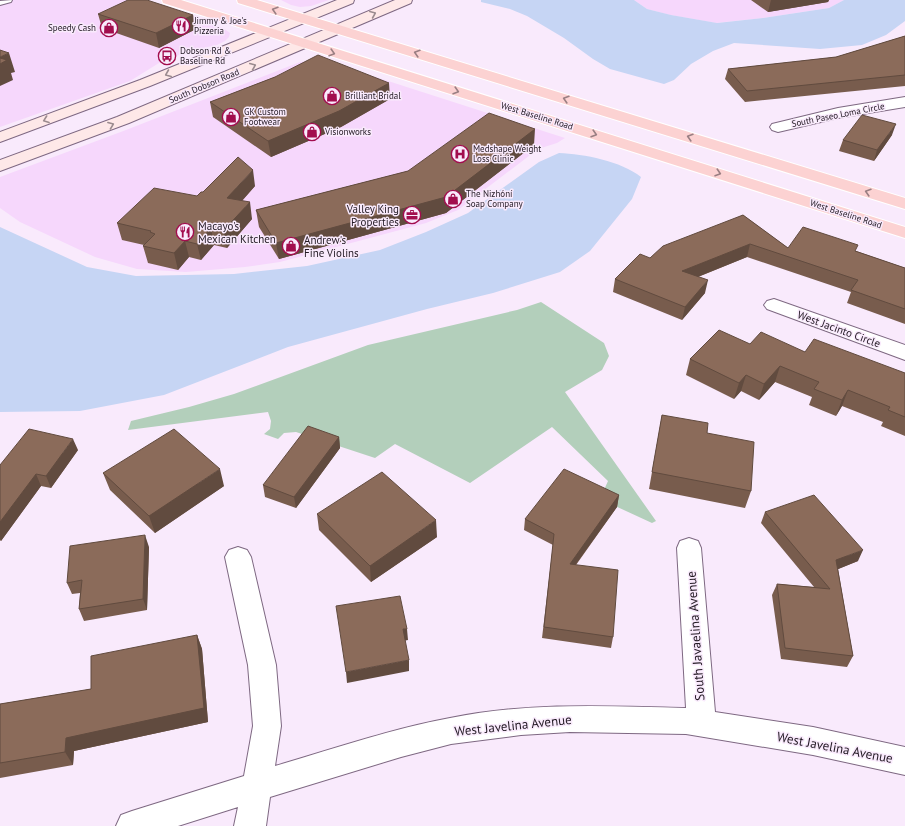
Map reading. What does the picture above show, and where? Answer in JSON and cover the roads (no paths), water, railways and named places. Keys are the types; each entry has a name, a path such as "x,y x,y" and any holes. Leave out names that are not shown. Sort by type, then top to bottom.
{"main road":[{"name":"West Baseline Road","path":"168,0 905,232"},
{"path":"244,0 905,204"},
{"path":"0,137 145,83 348,0"},
{"name":"South Dobson Road","path":"0,166 123,120 406,0"}],"street":[{"name":"South Paseo Loma Circle","path":"778,127 838,113 903,104"},
{"name":"West Jacinto Circle","path":"774,304 905,353"},
{"name":"South Javaelina Avenue","path":"689,548 702,723"},
{"path":"238,557 262,665 267,726 250,826"},
{"name":"West Javelina Avenue","path":"132,826 340,760 451,731 521,722 570,719 686,721 813,741 905,761"}],"lane":[{"path":"0,3 8,0"}],"water":[{"path":"481,0 634,0 647,9 717,23 829,8 844,0 905,0 905,21 886,35 862,45 820,49 734,43 713,51 691,64 674,80 664,84 610,69 593,59 564,38 527,16 510,9 481,2"},
{"path":"559,153 602,159 633,171 641,177 632,199 590,251 560,272 493,293 427,309 288,347 164,395 80,411 0,412 0,227 87,267 136,276 234,274 307,266 380,250 426,232 468,213 539,162"}],"place":[{"name":"Jimmy & Joe's Pizzeria","path":"181,26"},
{"name":"Speedy Cash","path":"109,28"},
{"name":"Dobson Rd & Baseline Rd","path":"167,56"},
{"name":"Brilliant Bridal","path":"332,96"},
{"name":"GK Custom Footwear","path":"231,117"},
{"name":"Visionworks","path":"312,132"},
{"name":"Medshape Weight Loss Clinic","path":"460,154"},
{"name":"The Nizhóní Soap Company","path":"453,199"},
{"name":"Valley King Properties","path":"412,215"},
{"name":"Macayo's Mexican Kitchen","path":"185,232"},
{"name":"Andrew's Fine Violins","path":"291,246"}]}
